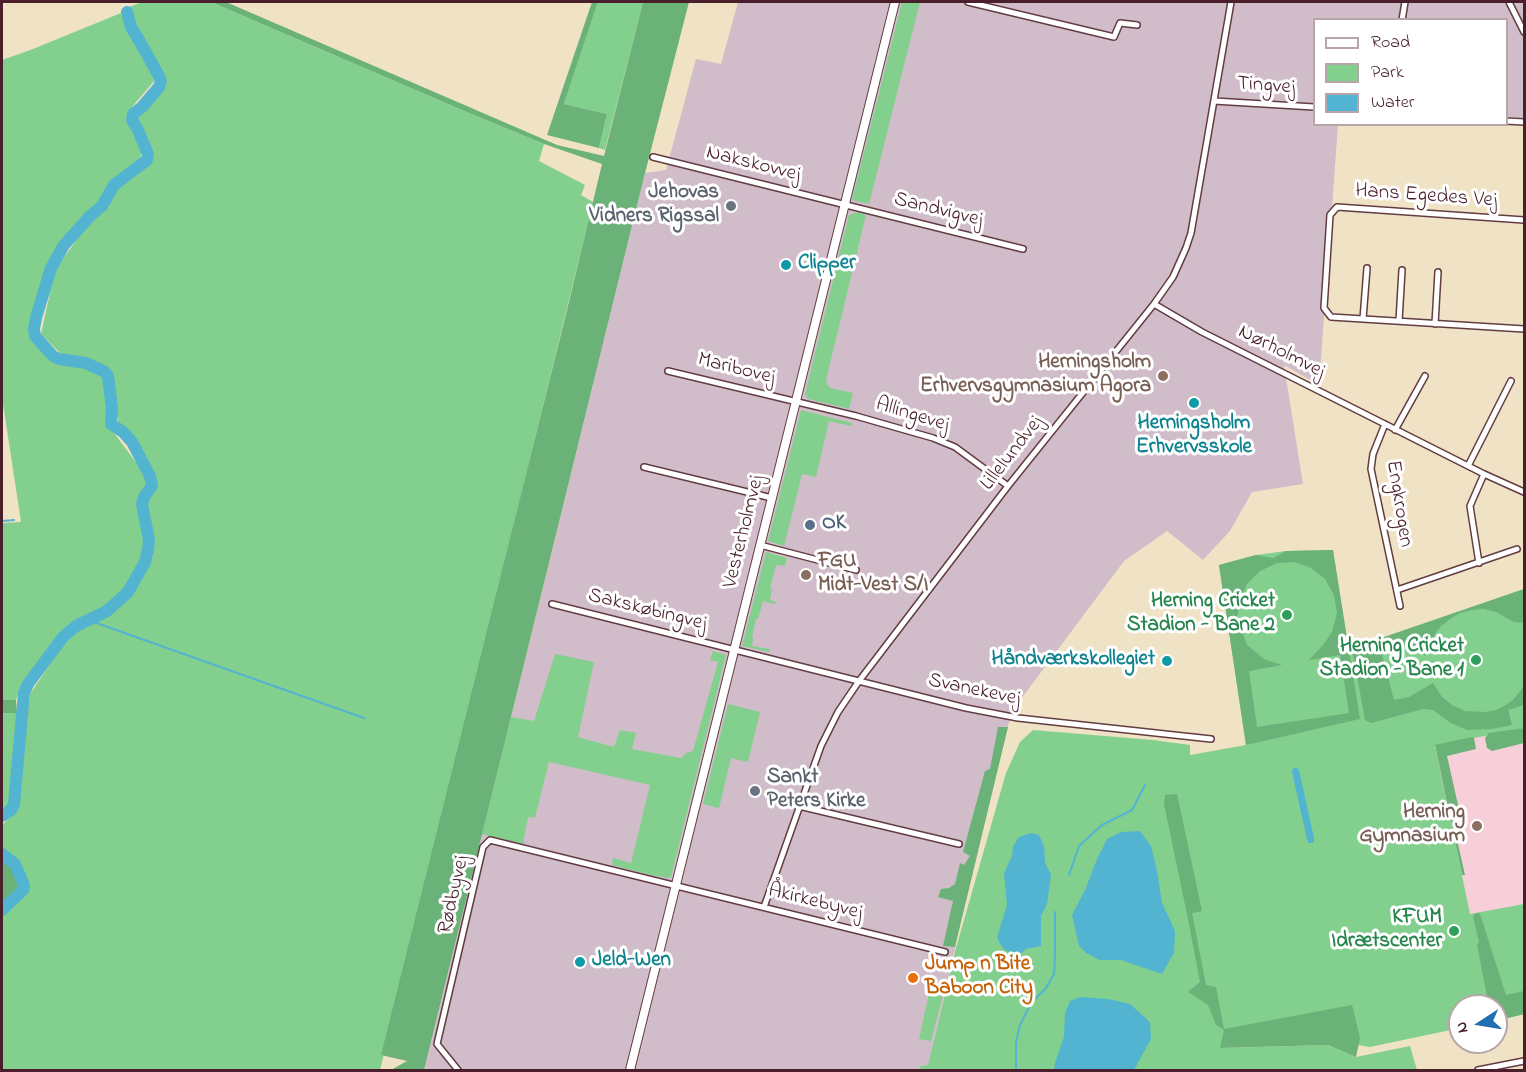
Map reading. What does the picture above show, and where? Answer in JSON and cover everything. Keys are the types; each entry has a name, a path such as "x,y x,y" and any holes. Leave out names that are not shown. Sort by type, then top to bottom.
{"street":[{"name":"Vesterholmvej","path":"630,1071 895,2"},
{"path":"968,2 1114,37 1120,23 1137,25"},
{"name":"Lillelundvej","path":"764,907 821,746 838,712 859,681 1008,486 1154,304 1173,277 1191,233 1231,2"},
{"path":"1402,18 1405,2"},
{"path":"1509,2 1524,32"},
{"name":"Tingvej","path":"1214,100 1313,107"},
{"path":"1508,121 1524,122"},
{"name":"Nakskovvej","path":"653,156 844,205"},
{"name":"Sandvigvej","path":"844,205 1023,249"},
{"name":"Hans Egedes Vej","path":"1363,319 1331,317 1324,308 1330,215 1337,207 1524,220"},
{"path":"1367,268 1363,319 1524,329"},
{"path":"1399,321 1402,270"},
{"path":"1435,324 1438,272"},
{"name":"Nørholmvej","path":"1154,304 1202,332 1395,430 1524,492"},
{"name":"Maribovej","path":"668,371 795,402"},
{"path":"1395,430 1425,376"},
{"path":"1468,466 1511,381"},
{"name":"Allingevej","path":"795,402 856,416 933,438 955,447 1008,486"},
{"name":"Engkrogen","path":"1384,424 1373,454 1371,469 1400,606"},
{"path":"644,466 772,498"},
{"path":"1479,563 1470,506 1484,474"},
{"path":"760,544 856,570"},
{"path":"1397,591 1517,549"},
{"name":"Sakskøbingvej","path":"552,604 734,649"},
{"name":"Svanekevej","path":"734,649 966,708 1018,718 1211,739"},
{"path":"799,806 959,844"},
{"name":"Rødbyvej","path":"458,1071 437,1044 483,846 490,840 676,885"},
{"name":"Åkirkebyvej","path":"676,885 945,952"},
{"path":"1478,1071 1524,1061"}],"shaded area":[{"path":"738,2 1524,2 1524,118 1508,117 1508,18 1313,18 1313,126 1338,126 1319,385 1284,365 1303,484 1252,492 1230,531 1203,560 1167,531 1124,561 1012,711 951,942 956,945 928,1066 920,1066 919,1070 424,1070 645,173 666,170 696,59 721,64"},
{"path":"1524,728 1524,904 1470,915 1435,745"}],"green space":[{"path":"142,2 211,2 544,144 539,161 585,185 581,195 593,202 380,1070 2,1070 2,915 25,892 26,882 16,858 2,847 2,825 17,811 30,694 67,639 81,628 107,616 131,596 153,556 147,503 157,485 118,421 109,368 60,353 41,334 55,270 118,186 150,161 151,153 135,120 135,115 161,89 163,81 133,26 129,7"},
{"path":"211,2 226,2 557,145 604,156 643,2 689,2 424,1070 391,1070 407,1061 381,1055 602,164 544,144"},
{"path":"592,2 598,2 564,104 607,114 599,148 547,135"},
{"path":"598,2 643,2 605,150 599,148 607,114 564,104"},
{"path":"902,2 920,2 869,204 852,200"},
{"path":"121,13 155,80 131,108 128,123 142,152 140,159 113,182 100,204 62,242 48,269 31,326 34,339 54,361 84,366 103,375 110,407 108,425 147,477 148,486 138,501 146,540 142,562 126,589 105,608 74,624 63,634 20,689 16,700 2,700 2,523 21,522 2,397 2,60"},
{"path":"858,212 866,215 826,380 830,388 853,393 849,409 808,399 805,394 849,215"},
{"path":"801,410 852,423 851,426 829,421 816,477 802,474 784,546 768,541"},
{"path":"1333,550 1348,650 1524,589 1524,728 1435,746 1470,914 1524,904 1524,1014 1508,1018 1508,994 1448,994 1448,1031 1370,1047 1357,1045 1320,1032 1220,1048 1328,1045 1356,1057 1410,1046 1417,1070 919,1070 920,1066 928,1065 956,948 1006,773 1020,742 1033,730 1190,745 1190,755 1246,745 1219,565 1256,555 1286,551"},
{"path":"1333,550 1360,719 1246,745 1219,565 1256,555 1273,558 1286,551","holes":["1295,562 1311,568 1325,579 1334,595 1337,613 1332,632 1309,660 1340,655 1349,713 1257,727 1249,671 1282,665 1264,659 1247,645 1237,618 1240,601 1247,584 1260,571 1277,563"]},
{"path":"766,552 787,558 785,566 776,565 770,588 772,589 770,600 776,602 775,604 763,601 752,638 752,646 770,649 769,652 742,646"},
{"path":"1524,589 1524,623 1514,622 1496,612 1484,609 1472,610 1460,613 1441,626 1425,656 1422,652 1406,645 1381,651 1394,700 1409,697 1433,683 1442,697 1452,705 1465,711 1486,712 1506,705 1524,686 1524,705 1508,710 1512,725 1467,730 1451,723 1433,710 1423,709 1371,723 1365,720 1352,648"},
{"path":"713,651 726,655 671,877 651,875 612,865 613,858 631,863 650,785 549,762 535,818 528,817 523,844 482,834 511,717 534,721 555,654 594,662 578,737 614,747 620,730 636,733 632,749 681,758 693,751 718,662 710,660"},
{"path":"2,700 16,700 17,713 2,713"},
{"path":"728,704 760,712 748,762 731,758 719,808 703,804"},
{"path":"2,713 17,713 10,806 2,812"},
{"path":"998,727 1008,727 955,947 943,946 953,901 938,897 941,889 955,884 960,863 964,865 970,856 963,852 985,771 990,769"},
{"path":"1524,728 1524,743 1492,751 1487,748 1485,738 1489,733"},
{"path":"1472,737 1476,749 1447,756 1461,818 1458,819 1461,833 1456,835 1465,875 1462,875 1435,745"},
{"path":"1177,794 1202,911 1192,913 1206,985 1216,987 1224,1029 1352,1005 1360,1038 1356,1057 1328,1045 1220,1048 1224,1030 1216,1025 1208,1005 1188,992 1200,982 1164,804 1165,795"},
{"path":"2,847 12,856 22,885 2,909"},
{"path":"1475,914 1480,914 1506,994 1487,994 1477,945 1479,942 1473,917"},
{"path":"931,984 945,987 931,1041 919,1039"},
{"path":"1524,991 1524,1014 1508,1018 1508,995"}],"water":[{"path":"1296,767 1299,770 1314,838 1312,843 1308,843 1292,772"},
{"path":"1140,831 1151,846 1162,903 1175,931 1174,953 1162,974 1121,960 1099,960 1086,953 1079,946 1072,915 1107,839 1121,832"},
{"path":"1031,833 1039,835 1044,846 1045,862 1051,875 1047,904 1041,916 1041,946 1026,949 1022,953 1006,951 997,937 1007,905 1004,873 1012,856 1013,846 1019,837"},
{"path":"1080,997 1108,999 1130,1004 1150,1022 1151,1039 1134,1070 1054,1070 1064,1037 1065,1013 1070,1001"}],"waterway":[{"path":"2,816 11,810 14,804 24,693 28,684 63,637 76,626 107,611 128,592 145,562 148,550 149,540 142,504 152,486 150,476 132,442 111,424 112,408 108,376 105,372 86,363 53,356 35,336 34,329 51,268 64,245 102,206 114,185 147,160 148,154 132,120 133,114 159,87 161,81 131,27 127,12"},
{"path":"2,521 14,520"},
{"path":"88,620 364,718"},
{"path":"1069,875 1079,846 1102,825 1132,810 1145,785"},
{"path":"2,854 15,864 24,885 23,890 2,910"},
{"path":"1016,1070 1016,1042 1020,1025 1031,1003 1046,988 1054,974 1055,912"}],"place":[{"name":"Jehovas Vidners Rigssal","path":"731,206"},
{"name":"Clipper","path":"786,265"},
{"name":"Herningsholm Erhvervsgymnasium Agora","path":"1163,376"},
{"name":"Herningsholm Erhvervsskole","path":"1194,403"},
{"name":"OK","path":"810,525"},
{"name":"FGU Midt-Vest S/I","path":"806,575"},
{"name":"Herning Cricket Stadion - Bane 2","path":"1287,615"},
{"name":"Herning Cricket Stadion - Bane 1","path":"1476,660"},
{"name":"Håndværkskollegiet","path":"1167,661"},
{"name":"Sankt Peters Kirke","path":"755,791"},
{"name":"Herning Gymnasium","path":"1477,826"},
{"name":"KFUM Idrætscenter","path":"1454,931"},
{"name":"Jeld-Wen","path":"580,962"},
{"name":"Jump n Bite Baboon City","path":"913,978"}]}
